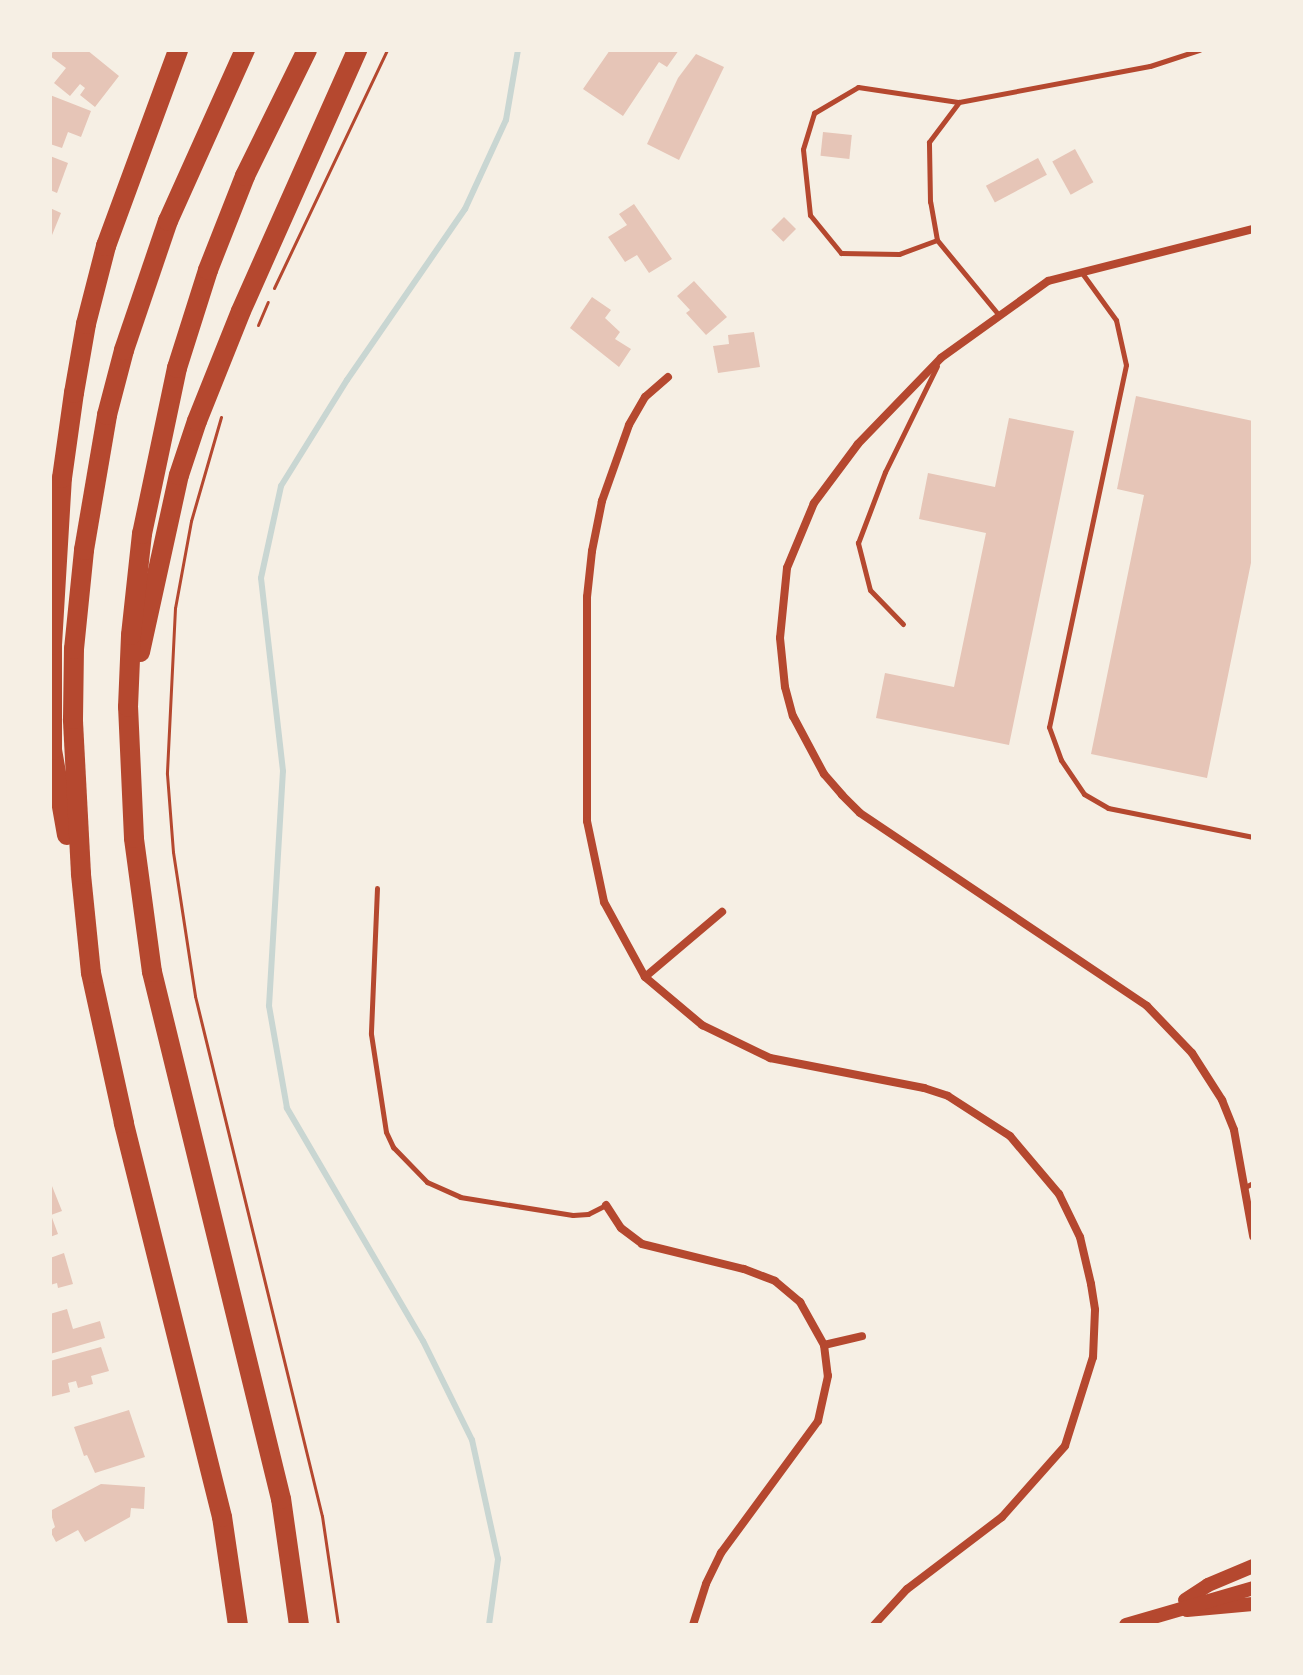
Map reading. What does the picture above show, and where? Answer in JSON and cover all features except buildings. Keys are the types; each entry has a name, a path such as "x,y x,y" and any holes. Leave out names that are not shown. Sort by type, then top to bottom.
{"highway":[{"path":"178,50 106,246 86,324 62,478 52,645 52,750 91,973 124,1123 222,1517 238,1625"},
{"path":"91,973 80,860 73,719 74,649 94,483 107,415 144,286 194,158 245,50"},
{"path":"299,1625 281,1499 152,972 134,838 128,707 131,635 142,534 177,368 208,270 245,176 307,50"},
{"path":"128,707 179,475 197,421 340,89 360,50"}],"street":[{"path":"1253,229 1048,281 998,314 941,358 840,465 803,525 787,568 781,615 781,663 793,716 824,774 860,813 1116,984 1173,1030 1209,1076 1234,1130 1249,1185 1253,1236"},
{"path":"668,377 645,397 612,470 595,530 587,597 588,838 604,902 645,977 691,1017 746,1048 796,1065 924,1088 970,1108 1010,1136 1045,1174 1080,1237 1095,1310 1093,1357 1065,1446 1002,1517 907,1589 874,1625"},
{"path":"645,977 722,912"},
{"path":"606,1205 621,1228 642,1244 744,1269 775,1281 800,1302 824,1345 828,1376 818,1421 721,1553 706,1584 693,1625"},
{"path":"824,1345 862,1336"},
{"path":"1167,1615 1208,1585 1253,1566"},
{"path":"1126,1625 1253,1588"},
{"path":"1167,1615 1253,1604"}],"lane":[{"path":"937,240 899,254 841,253 810,215 803,149 814,113 858,87 959,102 1150,66 1199,50"},
{"path":"959,102 929,142 930,202 937,240 998,314"},
{"path":"1082,273 1116,320 1126,365 1049,727 1061,760 1084,794 1108,808 1253,837"},
{"path":"903,624 870,590 858,543 885,472 941,358"},
{"path":"377,888 371,1034 386,1132 393,1147 427,1182 460,1197 573,1215 588,1214 606,1205"}],"path":[{"path":"257,328 353,114 387,50"},
{"path":"222,413 191,521 175,608 167,774 173,852 195,996 322,1516 338,1625"}],"waterway":[{"path":"489,1625 498,1559 472,1440 423,1341 287,1108 269,1006 283,771 261,578 281,486 347,380 465,209 506,120 518,50"}]}
